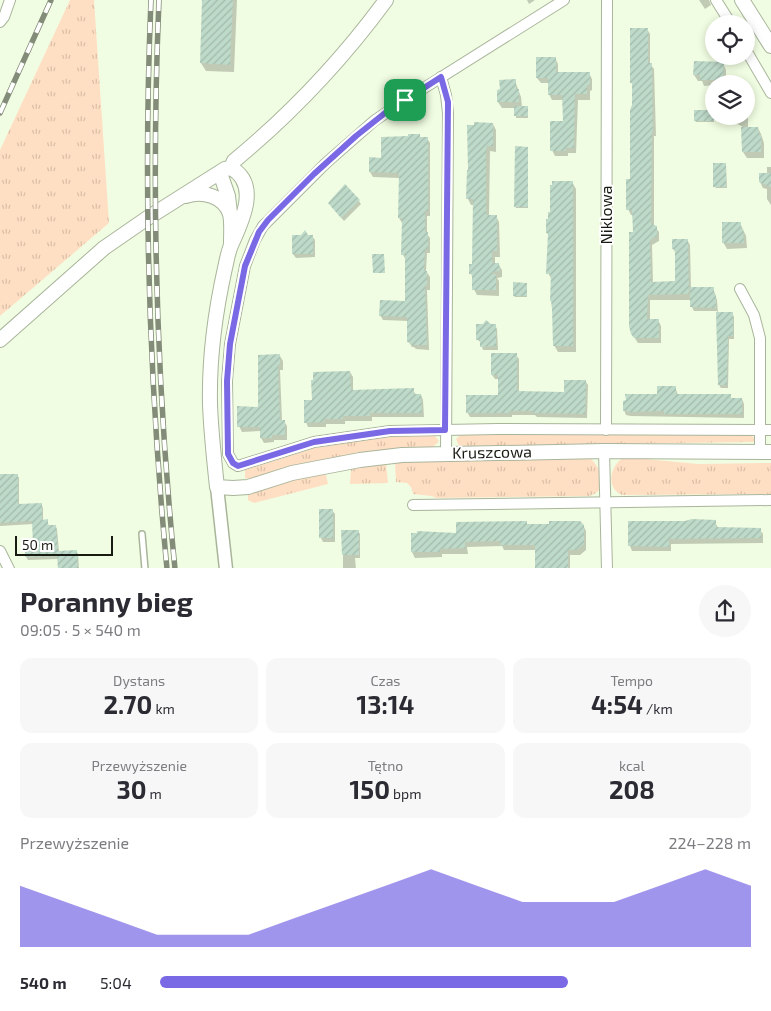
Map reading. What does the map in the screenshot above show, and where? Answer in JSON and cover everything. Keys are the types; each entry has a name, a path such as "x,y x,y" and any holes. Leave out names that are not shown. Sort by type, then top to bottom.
{"main road":[{"path":"0,340 104,248 146,219 225,170 282,120 327,74 386,0"},
{"path":"742,0 771,46"},
{"path":"225,170 232,244"},
{"path":"217,487 210,411 211,356 218,300 232,244 242,222 247,200 243,181 236,171 225,170"},
{"path":"183,197 199,193 211,195 219,200 230,214"},
{"name":"Kruszcowa","path":"217,487 248,487 292,473 360,460 402,455 604,451 766,452"}],"street":[{"path":"0,22 4,17 10,0"},
{"path":"564,0 392,108 356,136 320,169 268,220 259,232 245,266 230,344 226,428 228,454 233,463 238,466 314,442 390,431 766,430"},
{"name":"Niklowa","path":"606,430 607,0"},
{"path":"716,0 725,15"},
{"path":"755,65 771,93"},
{"path":"441,77 448,108 446,453"},
{"path":"740,289 754,315 760,338 766,452"},
{"path":"604,451 607,568"},
{"path":"217,487 226,568"},
{"path":"413,505 771,500"},
{"path":"0,552 9,568"}],"lane":[{"path":"142,534 145,568"}],"green space":[{"path":"70,0 94,0 109,223 0,316 0,150"},
{"path":"434,435 439,441 433,447 367,452 292,466 250,479 245,478 245,470 314,448 378,437"},
{"path":"460,435 751,435 756,440 753,442 459,446 456,439"},
{"path":"625,457 698,464 771,463 771,494 622,495 613,487 612,476 616,465"},
{"path":"590,458 598,468 602,479 599,490 589,496 436,498 413,494 411,487 407,483 396,482 395,463 430,460"},
{"path":"386,464 388,483 350,484 351,469"},
{"path":"324,473 328,484 254,503 248,500 248,493"}],"building":[{"path":"202,0 233,0 230,65 200,63"},
{"path":"630,28 648,28 648,63 652,63 651,224 657,226 657,236 650,240 651,282 675,281 675,249 672,249 672,239 688,239 689,294 648,295 647,319 659,319 659,338 634,338 629,326 629,232 633,232 632,210 626,210 626,179 630,179 630,110 632,105"},
{"path":"536,57 556,57 556,72 590,72 590,85 587,85 587,94 575,94 574,148 565,148 566,151 550,151 550,121 563,121 562,95 548,95 548,78 536,78"},
{"path":"694,61 705,61 705,65 724,65 723,75 705,75 705,80 700,80 700,75 693,75"},
{"path":"516,79 516,89 519,89 519,102 497,102 497,90 500,89 499,80"},
{"path":"514,106 528,106 528,116 514,116"},
{"path":"694,110 705,110 705,121 694,121"},
{"path":"474,122 493,123 493,146 487,146 486,154 486,215 497,215 497,251 492,251 492,263 499,263 500,271 492,272 492,274 496,274 496,290 472,290 472,274 469,274 469,264 472,264 473,199 466,199 468,170 467,125 474,125"},
{"path":"741,127 758,127 759,135 761,135 761,152 742,152"},
{"path":"408,134 420,134 420,137 428,137 428,211 425,211 425,232 428,232 428,249 425,249 424,271 427,271 427,285 425,285 427,345 411,345 411,343 407,342 407,317 379,316 380,300 405,301 405,255 401,255 402,218 398,218 399,173 369,172 369,157 381,158 381,137 408,136"},
{"path":"515,146 528,147 528,207 514,207"},
{"path":"713,163 726,163 726,187 713,187"},
{"path":"759,173 771,173 771,187 759,182"},
{"path":"552,181 573,181 573,346 553,346 550,301 551,274 546,274 548,233 546,233 546,219 548,219 548,212 550,212 550,185 552,185"},
{"path":"345,184 360,200 341,218 328,203"},
{"path":"722,222 741,222 744,243 722,243"},
{"path":"305,230 308,235 313,235 313,254 292,254 292,235 301,235"},
{"path":"372,254 384,254 385,273 373,273"},
{"path":"513,282 527,283 527,296 513,296"},
{"path":"690,287 714,287 716,308 690,307"},
{"path":"716,312 733,312 733,336 728,336 727,385 718,385"},
{"path":"486,320 491,324 496,324 496,346 480,347 480,340 476,340 476,324 483,324"},
{"path":"491,353 517,353 517,391 564,392 564,380 586,380 585,414 533,413 533,411 466,413 466,395 498,395 498,375 491,375"},
{"path":"280,354 280,365 278,365 280,420 285,420 285,435 272,435 272,438 260,438 260,427 237,427 237,406 258,407 258,355"},
{"path":"350,371 351,390 414,388 414,394 421,394 422,413 370,413 370,416 343,416 343,419 324,419 324,422 304,423 304,400 312,400 311,380 313,380 313,372"},
{"path":"657,386 676,386 676,394 731,394 731,398 742,398 742,414 664,414 664,411 623,411 623,401 626,400 625,394 657,394"},
{"path":"0,474 18,474 18,504 42,503 42,520 48,519 48,525 56,525 58,551 77,550 78,568 58,568 57,556 25,557 25,546 33,546 32,521 0,523"},
{"path":"319,509 333,509 333,538 319,538"},
{"path":"692,519 716,520 716,527 761,528 761,538 669,539 669,547 628,546 628,521 685,521"},
{"path":"527,521 527,524 549,524 549,521 580,521 584,525 584,544 577,550 568,550 568,568 535,568 535,545 500,545 500,541 465,542 465,548 440,549 440,552 411,552 411,533 417,533 417,531 456,533 456,522"},
{"path":"341,530 359,530 359,555 342,555"}],"railway":[{"path":"0,113 51,0"},
{"path":"151,0 148,142 149,284 156,427 167,568"},
{"path":"159,0 155,142 159,356 175,568"}],"route":[{"path":"441,77 448,102 445,430 390,431 314,442 238,466 233,463 228,454 226,428 227,381 230,344 240,284 255,240 268,220 314,174 374,121 405,100 441,77"}]}
